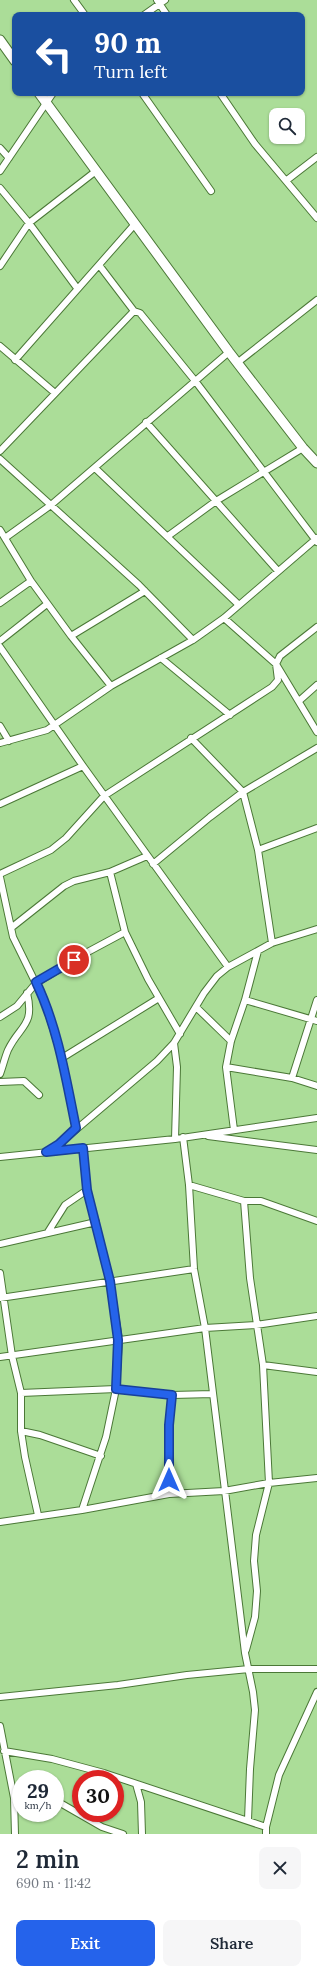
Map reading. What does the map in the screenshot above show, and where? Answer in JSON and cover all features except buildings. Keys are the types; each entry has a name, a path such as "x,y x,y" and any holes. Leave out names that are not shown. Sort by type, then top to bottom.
{"street":[{"path":"74,0 83,12"},
{"path":"147,12 160,1 166,12"},
{"path":"0,40 12,57"},
{"path":"41,96 237,363 303,448 317,463"},
{"path":"0,171 51,96"},
{"path":"144,96 211,191"},
{"path":"222,96 255,144 287,180 317,218"},
{"path":"0,148 9,158"},
{"path":"287,180 317,157"},
{"path":"0,266 29,222 96,171"},
{"path":"0,188 29,222 78,288"},
{"path":"15,360 135,224"},
{"path":"0,743 41,733 56,725 110,686 193,640 224,618 316,540 196,382 140,313 134,311 99,265"},
{"path":"237,363 317,300"},
{"path":"0,452 134,311"},
{"path":"0,346 55,393"},
{"path":"5,538 51,505 146,422 196,382 229,352"},
{"path":"146,422 278,571"},
{"path":"168,536 216,501 303,448"},
{"path":"0,459 145,591 193,640"},
{"path":"95,468 239,605"},
{"path":"0,530 47,604 110,686"},
{"path":"0,603 31,581"},
{"path":"71,636 145,591"},
{"path":"0,641 47,604"},
{"path":"224,618 276,664 317,732"},
{"path":"76,1128 62,1058 45,1002 14,937 0,875 52,850 66,838 104,796 191,738 230,715 276,683 278,680 276,664 285,651 317,627"},
{"path":"0,647 56,725 104,796 228,967"},
{"path":"161,658 230,715"},
{"path":"298,701 317,685"},
{"path":"0,726 9,741"},
{"path":"191,738 243,792 258,850 272,943"},
{"path":"153,864 178,842 243,792 317,748"},
{"path":"0,804 83,766"},
{"path":"258,850 317,828"},
{"path":"11,928 64,886 74,881 110,872 147,856"},
{"path":"110,872 125,932 159,998 180,1034"},
{"path":"46,1152 59,1144 76,1128 157,1061 174,1043 217,976 228,967 272,943 317,929"},
{"path":"0,1016 17,1006 36,982 125,932"},
{"path":"234,1130 226,1067 231,1041 245,1000 258,951"},
{"path":"0,1074 9,1049 27,1023 31,1008 27,993"},
{"path":"62,1058 159,998"},
{"path":"245,1000 314,1020"},
{"path":"292,1078 314,1020 317,1000"},
{"path":"196,1007 231,1041"},
{"path":"174,1043 178,1067 175,1138"},
{"path":"226,1067 292,1078 317,1086"},
{"path":"0,1082 24,1081 39,1095"},
{"path":"0,1157 175,1138 317,1118"},
{"path":"198,1134 317,1150"},
{"path":"183,1137 189,1185 194,1269 205,1328 245,1653 255,1710 250,1769 248,1820"},
{"path":"82,1510 101,1456 116,1389 118,1340 110,1281 87,1190 83,1148"},
{"path":"189,1185 244,1201 261,1201 317,1221"},
{"path":"48,1232 66,1205 87,1190"},
{"path":"244,1201 256,1325 263,1365 269,1483 256,1535 254,1561 257,1590 255,1617 245,1653"},
{"path":"0,1244 96,1222"},
{"path":"2,1297 194,1269"},
{"path":"0,1273 2,1297 12,1356 21,1393 21,1431 24,1457 38,1515"},
{"path":"0,1357 205,1328 256,1325 317,1316"},
{"path":"263,1365 317,1372"},
{"path":"21,1393 116,1389 172,1395 213,1394"},
{"path":"169,1494 169,1425 172,1395"},
{"path":"21,1431 40,1435 101,1456"},
{"path":"0,1522 38,1515 82,1510 169,1494 224,1491 269,1483 317,1478"},
{"path":"0,1697 118,1685 187,1675 249,1669 317,1669"},
{"path":"266,1834 266,1827 279,1775 317,1692"},
{"path":"0,1726 12,1789"},
{"path":"4,1751 52,1759 136,1784 266,1827"},
{"path":"136,1784 141,1802 142,1834"},
{"path":"64,1805 102,1826 123,1834"},
{"path":"15,1822 15,1834"}],"route":[{"path":"74,960 56,972 36,982 45,1002 62,1058 76,1128 59,1144 46,1152 83,1148 87,1190 110,1281 118,1340 116,1389 172,1395 169,1425 169,1480"}]}
